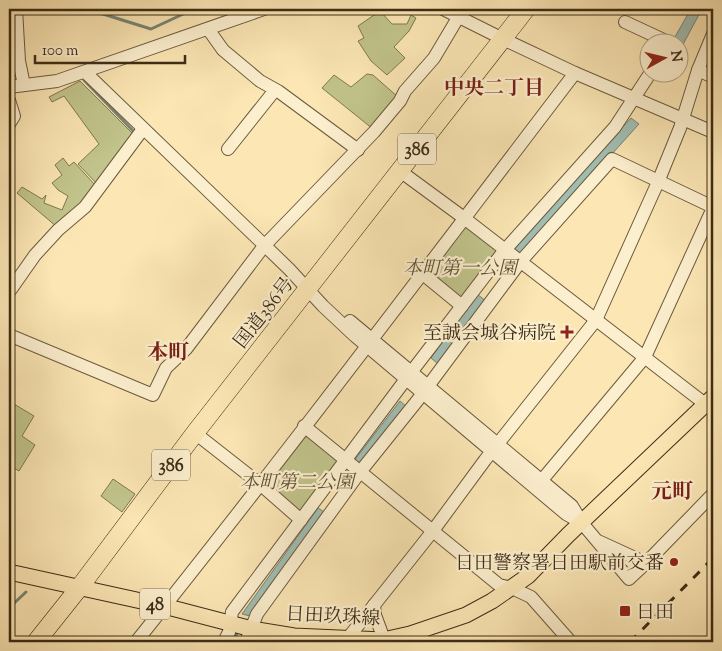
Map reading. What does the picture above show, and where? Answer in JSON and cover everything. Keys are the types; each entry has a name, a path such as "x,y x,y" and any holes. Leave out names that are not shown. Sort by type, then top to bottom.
{"highway":[{"name":"国道386号","path":"36,642 79,588 195,433 526,9"}],"main road":[{"name":"日田玖珠線","path":"9,572 164,606 230,623 249,636 348,638 383,642 466,615 512,588 528,576 568,535 711,404"}],"street":[{"path":"16,9 19,62 24,85"},
{"path":"9,87 57,81 264,9"},
{"path":"443,9 575,73 713,132"},
{"path":"9,335 153,396 166,368 186,349 264,246 358,150 400,101 405,91 434,58 459,16"},
{"path":"625,22 646,32"},
{"path":"208,29 223,50 260,81 358,150"},
{"path":"348,638 596,320 658,182 683,119 698,70 713,34"},
{"path":"698,70 713,77"},
{"path":"85,72 289,269 323,306 369,342 495,448 566,514 582,523"},
{"path":"136,642 423,274 575,73"},
{"path":"224,642 232,612 408,375 505,250 615,127 644,82"},
{"path":"228,149 275,90"},
{"path":"9,100 14,116 9,124"},
{"path":"9,292 35,255 58,230 85,207 143,129"},
{"path":"249,636 257,614 360,472 520,262 612,159 713,208 645,356 542,480"},
{"path":"400,172 711,404"},
{"path":"423,274 462,306"},
{"path":"304,426 499,585 512,588 531,597 570,640 568,642"},
{"path":"195,433 260,484 301,520"},
{"path":"495,448 542,480 572,506 582,523 629,580 713,494"},
{"path":"598,542 646,563"},
{"path":"374,605 383,642"}],"green space":[{"path":"380,11 392,24 407,24 411,15 416,18 409,31 394,47 405,58 387,75 371,61 358,41 364,38 358,26"},
{"path":"367,74 373,75 398,97 373,129 322,88 334,75 351,87"},
{"path":"80,81 135,136 98,185 78,164 99,144 64,96 52,102 49,97"},
{"path":"63,158 69,166 74,162 96,186 83,203 57,227 17,193 22,187 42,199 46,195 44,203 62,210 68,196 58,190 52,183 62,175 55,165"},
{"name":"本町第一公園","path":"467,223 499,251 463,300 428,274"},
{"path":"9,401 34,416 22,436 35,445 19,471 9,465"},
{"name":"本町第二公園","path":"306,433 339,458 304,512 299,512 267,487 267,481"},
{"path":"113,479 135,494 122,512 101,496"}],"water":[{"path":"691,9 702,9 690,32 678,32"},
{"path":"631,118 639,124 520,256 513,249"},
{"path":"477,294 486,301 438,364 431,358"},
{"path":"400,401 407,407 361,468 353,462"},
{"path":"318,508 326,513 250,616 242,614"}],"waterway":[{"path":"87,9 151,29 194,9"},
{"path":"84,80 136,134"},
{"path":"9,608 26,592"},
{"path":"233,642 239,629"}],"railway":[{"path":"630,642 713,558"}],"place":[{"name":"至誠会城谷病院","path":"567,332"},
{"name":"日田警察署日田駅前交番","path":"674,562"},
{"name":"日田","path":"625,611"}],"district":[{"name":"中央二丁目","path":"494,87"},
{"name":"本町","path":"168,352"},
{"name":"元町","path":"672,491"}]}
